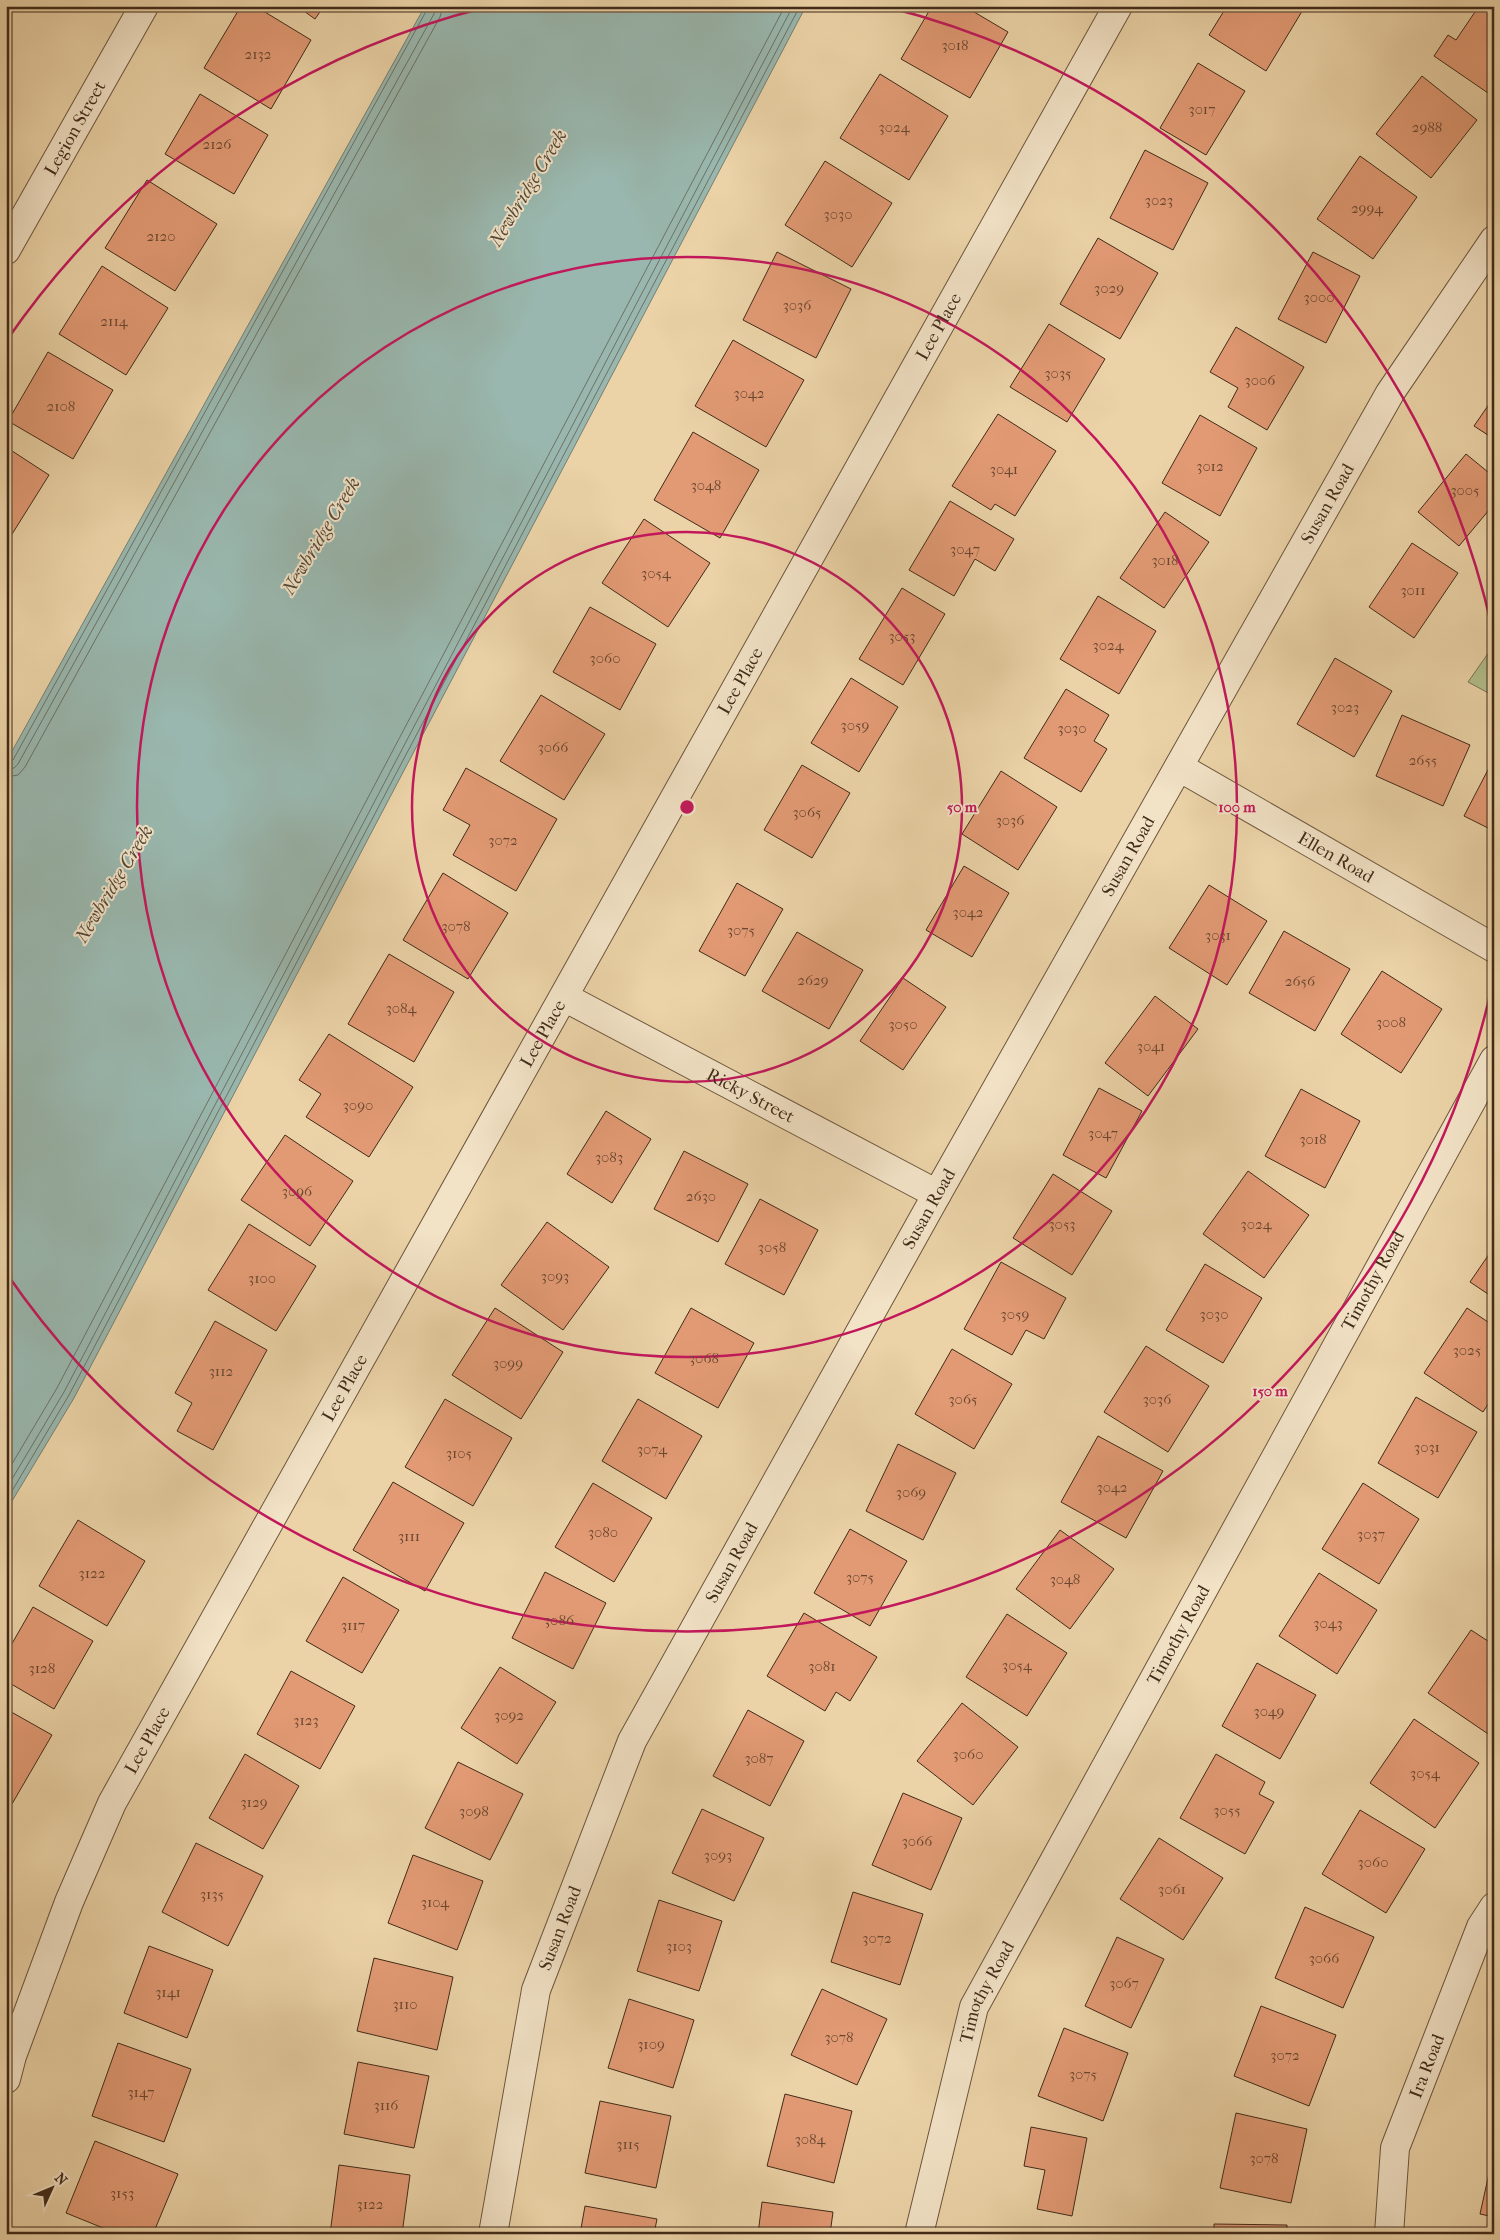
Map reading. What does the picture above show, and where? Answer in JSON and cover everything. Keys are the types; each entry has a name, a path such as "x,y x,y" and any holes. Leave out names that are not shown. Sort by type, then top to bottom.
{"street":[{"name":"Legion Street","path":"10,237 144,6"},
{"name":"Lee Place","path":"6,2079 12,2056 69,1902 112,1803 1118,6"},
{"name":"Susan Road","path":"493,2234 536,1990 632,1741 937,1194 1390,393 1494,240"},
{"name":"Ellen Road","path":"1179,767 1494,948"},
{"name":"Ricky Street","path":"564,997 937,1194"},
{"name":"Timothy Road","path":"919,2234 974,2007 1494,1060"},
{"name":"Ira Road","path":"1390,2234 1395,2148 1481,1926 1494,1907"}],"green space":[{"path":"1494,645 1494,696 1468,682"}],"water":[{"name":"Newbridge Creek","path":"425,6 806,6 74,1398 6,1511 6,762"}],"building":[{"path":"6,6 17,6 6,20"},
{"path":"241,6 255,6 311,40 271,109 204,68"},
{"path":"297,6 324,6 315,19"},
{"path":"932,6 964,6 1008,32 970,98 901,59"},
{"path":"1227,6 1302,6 1304,8 1266,71 1209,35"},
{"path":"1479,6 1494,6 1494,84 1488,93 1434,56 1448,35 1456,40"},
{"path":"1198,63 1245,91 1206,155 1160,128"},
{"path":"880,74 948,116 909,180 840,138"},
{"path":"1422,76 1477,120 1431,178 1376,134"},
{"path":"200,94 268,135 234,194 165,154"},
{"path":"1145,150 1208,183 1173,250 1110,218"},
{"path":"1360,156 1417,197 1373,259 1317,219"},
{"path":"825,161 892,203 852,267 785,225"},
{"path":"147,180 217,224 175,291 105,248"},
{"path":"1098,238 1158,273 1120,339 1060,304"},
{"path":"777,252 851,289 816,358 743,320"},
{"path":"1313,252 1360,276 1326,343 1278,319"},
{"path":"102,266 168,308 126,375 59,334"},
{"path":"1049,324 1105,359 1067,422 1010,387"},
{"path":"1236,327 1304,367 1267,430 1228,407 1238,388 1210,372"},
{"path":"733,340 804,380 766,447 695,406"},
{"path":"48,352 113,390 73,459 8,421"},
{"path":"1494,397 1494,439 1474,426"},
{"path":"998,414 1056,451 1015,516 995,504 991,510 952,486"},
{"path":"1200,415 1257,448 1220,516 1162,483"},
{"path":"693,432 759,470 720,538 654,500"},
{"path":"6,447 49,475 9,539 6,537"},
{"path":"1466,454 1494,477 1494,504 1459,546 1418,512"},
{"path":"950,501 1014,539 995,571 975,559 954,596 909,570"},
{"path":"1165,512 1209,542 1164,608 1120,578"},
{"path":"644,519 710,563 668,627 602,583"},
{"path":"1412,543 1458,573 1414,638 1369,607"},
{"path":"902,588 945,614 903,685 859,659"},
{"path":"1098,596 1156,631 1119,694 1060,659"},
{"path":"590,607 656,644 620,710 553,672"},
{"path":"1335,658 1392,691 1354,757 1297,724"},
{"path":"851,678 898,707 859,772 811,743"},
{"path":"1066,689 1109,715 1094,741 1107,749 1081,792 1024,758"},
{"path":"541,695 605,734 564,800 500,761"},
{"path":"1402,715 1470,745 1443,806 1376,776"},
{"path":"1492,762 1494,763 1494,831 1464,816"},
{"path":"802,765 850,793 812,858 764,830"},
{"path":"466,768 557,819 516,891 453,855 470,825 443,810"},
{"path":"1001,771 1057,807 1018,870 962,834"},
{"path":"964,866 1009,893 972,957 926,930"},
{"path":"443,873 508,913 468,979 403,940"},
{"path":"737,883 783,909 745,976 699,951"},
{"path":"1209,885 1267,921 1227,985 1169,948"},
{"path":"1284,931 1350,969 1315,1031 1249,993"},
{"path":"797,932 863,970 829,1029 762,991"},
{"path":"389,954 454,992 414,1062 348,1024"},
{"path":"1382,971 1442,1009 1401,1073 1341,1034"},
{"path":"903,978 946,1007 903,1070 860,1041"},
{"path":"1155,996 1198,1029 1148,1096 1105,1063"},
{"path":"329,1034 413,1087 369,1157 306,1117 321,1094 299,1080"},
{"path":"1099,1088 1142,1111 1106,1178 1063,1155"},
{"path":"1301,1089 1360,1121 1325,1188 1265,1156"},
{"path":"606,1111 651,1139 612,1203 567,1174"},
{"path":"285,1135 353,1181 310,1246 241,1200"},
{"path":"684,1151 748,1184 718,1242 654,1209"},
{"path":"1248,1171 1309,1215 1264,1278 1203,1234"},
{"path":"1053,1174 1112,1211 1072,1275 1013,1238"},
{"path":"760,1199 818,1230 784,1295 725,1264"},
{"path":"547,1222 609,1267 563,1330 501,1285"},
{"path":"249,1224 316,1266 276,1331 208,1290"},
{"path":"1494,1247 1494,1298 1470,1282"},
{"path":"1001,1262 1066,1298 1044,1339 1026,1330 1012,1355 964,1329"},
{"path":"1205,1264 1262,1298 1223,1363 1166,1330"},
{"path":"495,1308 563,1352 521,1419 452,1375"},
{"path":"691,1308 754,1343 718,1408 655,1373"},
{"path":"1467,1308 1494,1326 1494,1395 1483,1412 1424,1373"},
{"path":"215,1321 267,1350 213,1450 177,1431 192,1403 175,1393"},
{"path":"1146,1346 1209,1386 1168,1452 1104,1412"},
{"path":"952,1349 1012,1384 974,1449 915,1414"},
{"path":"1416,1397 1477,1432 1438,1498 1378,1463"},
{"path":"445,1399 512,1438 473,1506 405,1467"},
{"path":"638,1399 702,1436 666,1499 602,1461"},
{"path":"1098,1436 1163,1471 1126,1538 1061,1502"},
{"path":"898,1444 956,1473 923,1540 866,1511"},
{"path":"393,1482 464,1523 425,1591 353,1550"},
{"path":"593,1483 652,1518 614,1582 555,1547"},
{"path":"1363,1483 1419,1519 1379,1584 1322,1549"},
{"path":"78,1520 145,1561 107,1626 39,1586"},
{"path":"850,1529 907,1561 870,1626 814,1593"},
{"path":"1060,1530 1114,1569 1070,1629 1016,1589"},
{"path":"545,1572 606,1603 573,1669 512,1638"},
{"path":"1319,1573 1377,1610 1337,1674 1279,1636"},
{"path":"343,1577 399,1610 362,1673 306,1641"},
{"path":"33,1607 93,1641 54,1709 6,1681 6,1654"},
{"path":"804,1613 877,1657 850,1701 836,1692 825,1711 767,1676"},
{"path":"1007,1614 1067,1653 1027,1716 966,1677"},
{"path":"1471,1630 1494,1645 1494,1738 1428,1693"},
{"path":"1257,1663 1316,1695 1280,1759 1222,1726"},
{"path":"500,1667 556,1702 517,1764 461,1728"},
{"path":"291,1671 355,1706 320,1769 257,1734"},
{"path":"962,1703 1018,1747 973,1805 917,1761"},
{"path":"6,1709 52,1735 12,1804 6,1800"},
{"path":"748,1710 804,1741 770,1806 713,1776"},
{"path":"1414,1719 1479,1763 1435,1828 1370,1783"},
{"path":"245,1754 299,1786 263,1849 209,1818"},
{"path":"1216,1754 1265,1782 1259,1794 1274,1802 1245,1854 1180,1818"},
{"path":"458,1762 523,1794 490,1860 425,1828"},
{"path":"903,1793 962,1818 931,1890 872,1865"},
{"path":"702,1809 764,1838 734,1901 672,1873"},
{"path":"1360,1810 1425,1849 1386,1913 1322,1874"},
{"path":"1159,1838 1223,1878 1183,1940 1120,1899"},
{"path":"196,1843 263,1876 228,1946 162,1912"},
{"path":"413,1855 483,1881 457,1950 388,1923"},
{"path":"853,1892 923,1914 900,1985 831,1962"},
{"path":"659,1900 722,1921 699,1991 637,1971"},
{"path":"1305,1907 1374,1937 1343,2008 1275,1978"},
{"path":"1117,1937 1164,1959 1131,2028 1085,2006"},
{"path":"149,1946 213,1970 187,2038 124,2013"},
{"path":"374,1958 453,1977 437,2050 357,2031"},
{"path":"822,1989 887,2019 857,2085 791,2055"},
{"path":"629,1999 694,2020 673,2088 608,2068"},
{"path":"1261,2006 1336,2035 1309,2106 1234,2076"},
{"path":"1064,2028 1128,2053 1103,2121 1038,2096"},
{"path":"118,2043 191,2069 164,2142 92,2116"},
{"path":"358,2062 429,2076 414,2148 344,2134"},
{"path":"785,2094 852,2111 834,2183 767,2166"},
{"path":"600,2101 671,2116 656,2188 585,2173"},
{"path":"1236,2113 1307,2129 1291,2203 1220,2188"},
{"path":"1031,2127 1087,2138 1072,2216 1037,2209 1045,2170 1024,2166"},
{"path":"95,2141 178,2174 153,2234 118,2234 66,2213"},
{"path":"1494,2151 1494,2217 1480,2214"},
{"path":"339,2165 410,2175 402,2234 330,2234"},
{"path":"762,2202 833,2212 830,2234 758,2234"},
{"path":"585,2206 657,2219 654,2234 580,2234"},
{"path":"1214,2224 1287,2225 1287,2234 1214,2234"}]}
